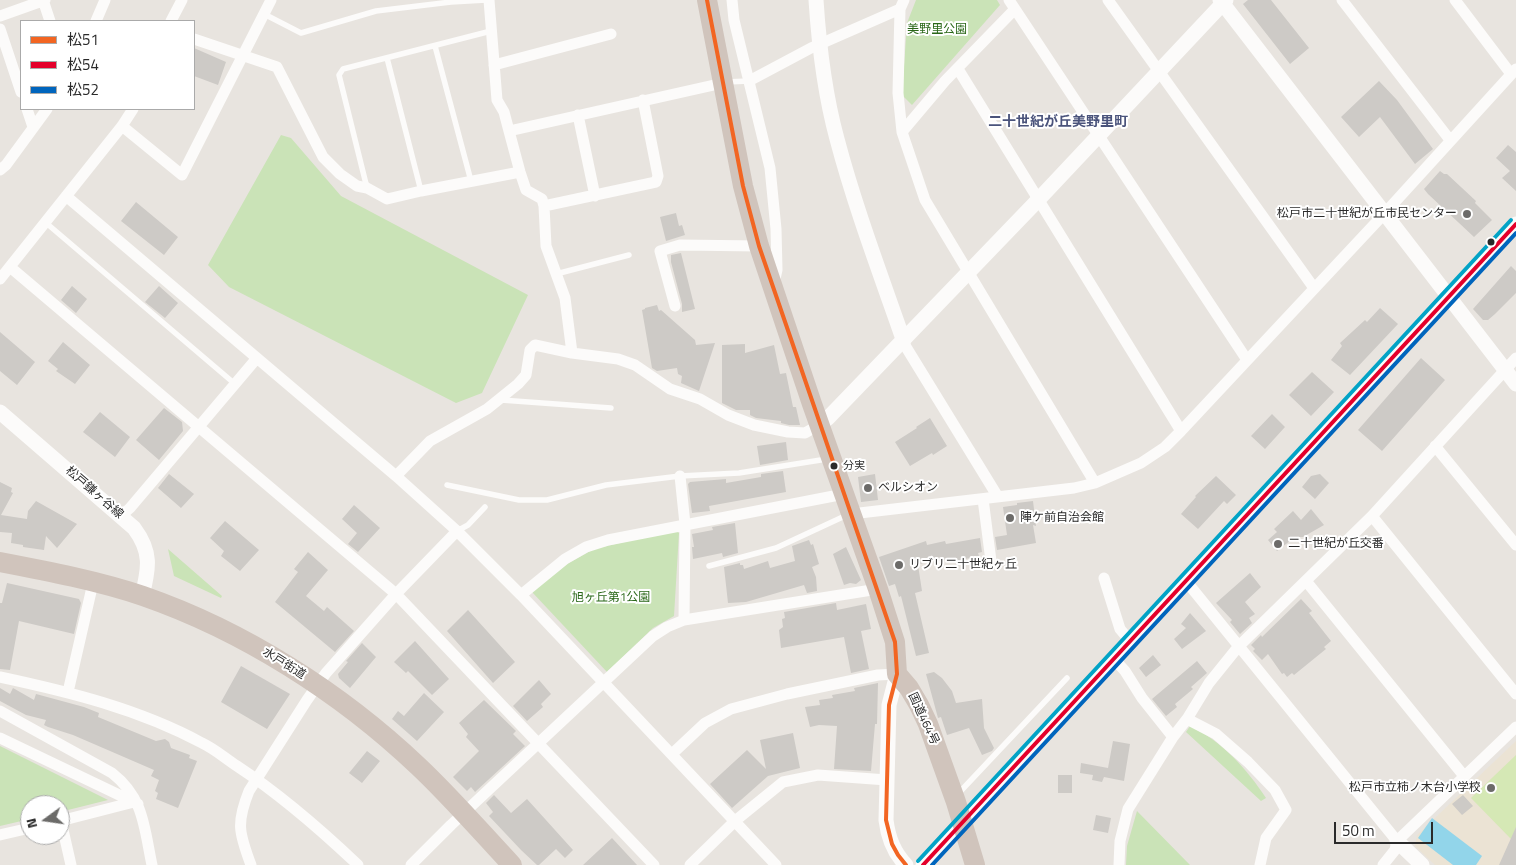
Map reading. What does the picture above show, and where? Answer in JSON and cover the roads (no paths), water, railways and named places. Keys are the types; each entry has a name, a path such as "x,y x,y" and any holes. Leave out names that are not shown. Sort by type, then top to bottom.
{"highway":[{"path":"707,0 743,186 759,246 878,588 895,642 897,674"},
{"name":"水戸街道","path":"0,562 142,596 184,612 260,649 317,685 368,723 419,766 512,865"},
{"name":"国道464号","path":"897,674 909,688 919,705 955,800 975,865"}],"street":[{"path":"0,16 44,0 50,20"},
{"path":"96,20 105,0"},
{"path":"171,20 182,0"},
{"path":"122,126 182,175 244,56 270,0"},
{"path":"487,0 497,100 504,112 526,190 542,199 546,246 565,298 572,353"},
{"path":"732,0 734,20 770,168 776,228 777,270 773,288"},
{"path":"816,0 819,45 837,139 868,239 903,339 906,347 998,497"},
{"path":"1108,0 1314,288"},
{"path":"1342,0 1450,140"},
{"path":"851,514 1074,488 1141,464 1165,447 1384,214 1514,71 1455,0"},
{"path":"396,476 430,442 487,410 526,376 530,350 535,345 572,353 618,359 635,365 670,389 700,399 728,415 754,425 788,432 805,433 820,425 1099,136 1223,1 1384,214 1516,384"},
{"path":"749,81 902,4 898,93 902,132 925,200 1095,482"},
{"path":"902,132 1012,4 1247,360"},
{"path":"0,29 20,89"},
{"path":"494,65 611,34"},
{"path":"195,40 277,68 323,158 340,174 357,186 367,188 387,199 520,172"},
{"path":"958,68 1181,431"},
{"path":"510,131 723,83"},
{"path":"544,206 656,182 658,176 643,100"},
{"path":"27,110 33,127"},
{"path":"0,170 6,165 46,110"},
{"path":"0,279 122,126 132,110"},
{"path":"578,115 594,196"},
{"path":"66,196 396,476 457,531 521,595 776,865"},
{"path":"923,865 1516,224"},
{"path":"675,306 660,251 680,244 759,246"},
{"path":"10,267 396,594 654,865"},
{"path":"121,516 130,508 257,358"},
{"path":"1119,865 1120,841 1128,809 1209,683 1238,647 1372,516 1516,358"},
{"name":"松戸鎌ヶ谷線","path":"0,412 134,528 145,546 148,572 142,596"},
{"path":"1435,446 1516,545"},
{"path":"680,476 685,524 684,620"},
{"path":"521,595 565,559 586,547 608,540 844,494"},
{"path":"983,499 991,561"},
{"path":"1372,516 1516,694"},
{"path":"251,865 241,838 240,820 249,791 317,685 396,594 457,531"},
{"path":"1104,578 1120,629 1130,641"},
{"path":"1186,581 1397,841 1422,865"},
{"path":"1306,581 1464,776"},
{"path":"68,692 93,583"},
{"path":"411,865 653,636 667,627 684,620 878,588"},
{"path":"1114,659 1125,671 1170,741"},
{"path":"672,754 705,723 731,709 787,694 878,674 897,674 889,704 886,820 888,836 894,850 906,865"},
{"path":"0,677 68,692 106,703 152,720 204,744 257,779 293,806 358,865"},
{"path":"0,711 112,772 130,789 142,818 152,865"},
{"path":"1187,719 1216,734 1248,762 1275,790 1286,810 1266,838 1260,865"},
{"path":"1383,865 1394,850 1397,841 1516,726"},
{"path":"0,738 136,803"},
{"path":"690,865 735,821 782,782 818,775 887,780"},
{"path":"70,819 136,803"},
{"path":"0,835 20,830"},
{"path":"66,845 71,865"}],"lane":[{"path":"264,14 301,33 376,11 451,2 487,0"},
{"path":"367,188 339,74 343,69 491,31"},
{"path":"435,46 471,182"},
{"path":"387,58 421,191"},
{"path":"723,83 749,81"},
{"path":"45,222 235,384"},
{"path":"556,274 629,255"},
{"path":"499,400 611,408"},
{"path":"446,485 519,500 547,500 606,485 680,476 710,476 776,468 832,458"},
{"path":"457,531 468,525 485,508"},
{"path":"708,566 776,548 851,514"},
{"path":"955,800 1067,678"}],"water":[{"path":"1432,818 1482,856 1476,865 1453,865 1418,838"}],"place":[{"name":"松戸市二十世紀が丘市民センター","path":"1467,214"},
{"name":"分実","path":"834,466"},
{"name":"ベルシオン","path":"868,488"},
{"name":"陣ケ前自治会館","path":"1010,518"},
{"name":"二十世紀が丘交番","path":"1278,544"},
{"name":"リブリ二十世紀ヶ丘","path":"899,565"},
{"name":"松戸市立柿ノ木台小学校","path":"1491,788"}],"district":[{"name":"二十世紀が丘美野里町","path":"1058,123"}],"park label":[{"name":"美野里公園","path":"937,30"},
{"name":"旭ヶ丘第1公園","path":"611,598"}]}
